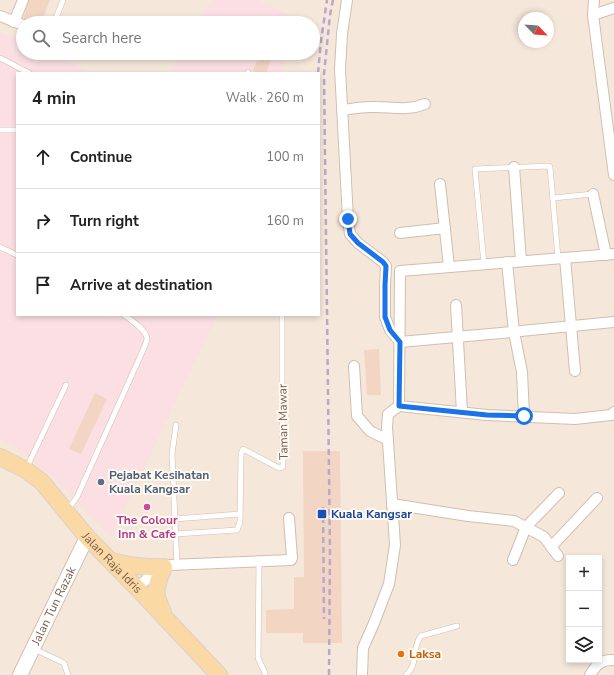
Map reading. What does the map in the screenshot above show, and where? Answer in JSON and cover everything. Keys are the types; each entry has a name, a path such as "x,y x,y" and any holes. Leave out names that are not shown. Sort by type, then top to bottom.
{"main road":[{"name":"Jalan Raja Idris","path":"0,457 26,470 42,482 87,537 219,675"},
{"path":"110,560 138,567 170,566"},
{"path":"165,617 157,596 158,582 170,566"}],"street":[{"path":"20,16 23,0"},
{"path":"347,0 342,34 340,69 350,234 358,243 386,266 385,317 390,330 400,342"},
{"path":"594,0 593,15 614,175"},
{"path":"593,15 614,8"},
{"path":"0,16 16,23"},
{"path":"342,110 371,106 405,109 418,107 425,104"},
{"path":"514,167 521,261"},
{"path":"440,184 449,267"},
{"path":"399,406 400,271 610,254 593,194"},
{"path":"400,233 445,228"},
{"path":"562,258 575,370"},
{"path":"507,262 514,332 522,372 524,416"},
{"path":"456,305 462,412"},
{"path":"400,342 614,322"},
{"path":"354,366 357,416 370,431 388,440"},
{"path":"362,675 363,648 389,584 395,545 387,427 388,414 399,406 462,412 575,419 611,415 614,412"},
{"path":"513,560 526,528 560,493"},
{"path":"551,547 597,498"},
{"path":"392,504 468,516 514,521 544,536 558,556"},
{"path":"137,588 158,569 170,566 291,560 290,518"},
{"name":"Jalan Tun Razak","path":"20,675 87,537"},
{"path":"590,675 598,664 608,660 614,660"}],"lane":[{"path":"57,16 63,0"},
{"path":"0,58 27,72"},
{"path":"0,130 16,130"},
{"path":"484,264 476,169 550,167 552,198 562,258"},
{"path":"552,198 593,194"},
{"path":"0,247 16,255"},
{"path":"386,266 400,271"},
{"path":"66,511 77,497 147,339 139,326 125,316"},
{"name":"Taman Mawar","path":"175,534 237,530 240,522 241,454 243,449 279,468 283,467 282,316"},
{"path":"26,470 66,385"},
{"path":"170,566 175,534 172,454 176,425"},
{"path":"174,519 240,514"},
{"path":"259,561 258,658 265,674"},
{"path":"406,675 410,672 414,664 417,642 421,636 457,626"},
{"path":"33,648 64,663 68,675"}],"shaded area":[{"path":"0,0 614,0 614,675 0,675"},
{"path":"212,0 257,0 290,15 290,16 202,16"},
{"path":"0,32 16,39 16,60 64,60 91,72 16,72 16,316 217,316 111,537 56,480 16,447 0,439"},
{"path":"177,60 285,60 283,72 170,72"}],"building":[{"path":"29,0 50,0 44,16 24,16"},
{"path":"257,60 271,60 266,72 253,71"},
{"path":"379,349 381,395 367,395 364,350"},
{"path":"95,393 107,399 81,454 69,449"},
{"name":"Kuala Kangsar","path":"303,451 340,451 342,643 303,643 303,633 266,633 266,610 294,609 294,577 304,577"}],"railway":[{"path":"320,52 327,0"},
{"path":"329,675 330,551 324,74 333,0"},
{"path":"318,72 319,60"},
{"path":"323,507 324,619"}],"place":[{"name":"Pejabat Kesihatan Kuala Kangsar","path":"101,482"},
{"name":"The Colour Inn & Cafe","path":"147,507"},
{"name":"Kuala Kangsar","path":"322,514"},
{"name":"Laksa","path":"401,654"}],"route":[{"path":"348,219 350,234 358,243 386,266 385,317 390,330 400,342 399,406 487,415 524,416"}]}
